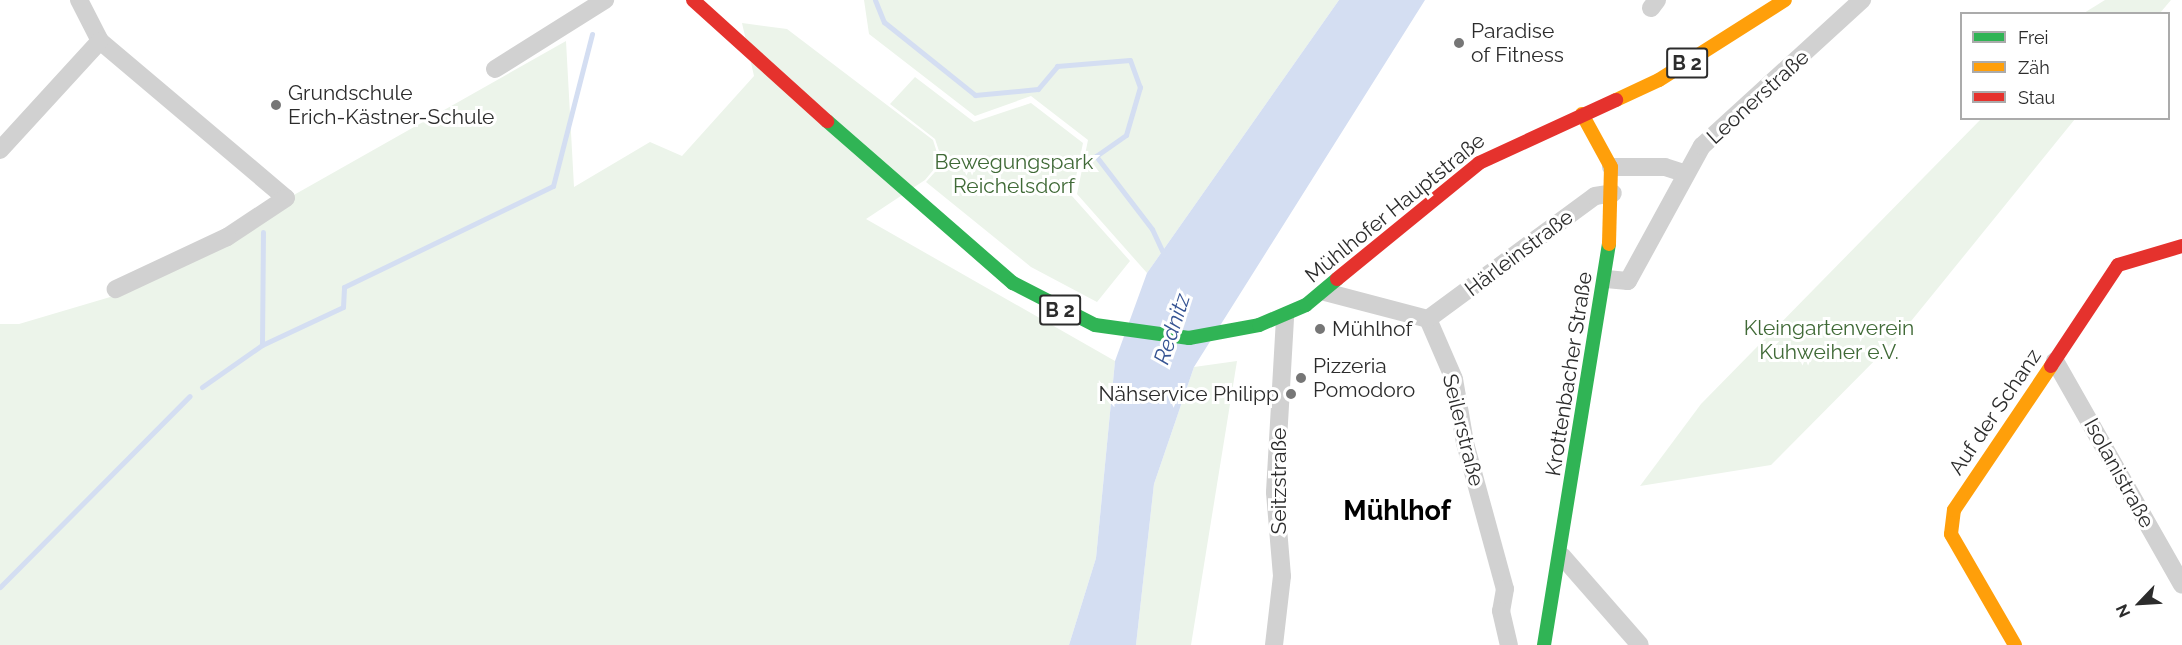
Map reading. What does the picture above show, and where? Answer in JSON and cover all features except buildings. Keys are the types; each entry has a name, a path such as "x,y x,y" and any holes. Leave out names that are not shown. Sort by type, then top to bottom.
{"main road":[{"name":"B 2","path":"693,0 898,186 1005,278 1085,321 1163,338 1208,337 1259,326 1285,317"},
{"name":"Mühlhofer Hauptstraße","path":"1285,317 1325,292 1479,163 1659,80 1785,0"},
{"name":"Krottenbacher Straße","path":"1544,645 1562,556 1606,279 1613,193 1611,166 1582,114"},
{"name":"Auf der Schanz","path":"2015,645 1951,534 1953,518 2118,265 2182,246"}],"street":[{"path":"79,0 100,41 286,198 227,237 116,289"},
{"path":"495,69 605,0"},
{"name":"Leonerstraße","path":"1606,279 1628,281 1702,146 1862,0"},
{"path":"0,150 100,41"},
{"path":"1611,166 1665,167 1686,174"},
{"name":"Härleinstraße","path":"1428,319 1595,196 1613,193"},
{"path":"1325,292 1428,319"},
{"name":"Seitzstraße","path":"1274,645 1282,576 1275,492 1285,317"},
{"name":"Seilerstraße","path":"1428,319 1454,379 1465,443 1505,589 1501,611 1509,645"},
{"name":"Isolanistraße","path":"2055,361 2182,585"},
{"path":"1562,556 1640,645"}],"green space":[{"path":"864,0 1339,0 1147,273 1077,194 1088,140 1031,96 975,116 869,34"},
{"path":"2105,0 2171,0 2161,12 2086,12"},
{"path":"742,23 787,29 933,140 940,162 925,180 866,219 1115,361 1096,558 1069,645 0,645 0,324 19,324 117,295 566,41 574,187 650,142 682,156 754,76"},
{"name":"Bewegungspark Reichelsdorf","path":"915,77 974,122 1031,103 1083,143 1072,196 1130,261 1097,302 1031,267 926,182 943,163 935,139 890,104"},
{"name":"Kleingartenverein Kuhweiher e.V.","path":"1980,120 2074,120 1899,336 1771,465 1640,486 1701,404"},
{"path":"1237,361 1191,645 1136,645 1154,484 1194,367"}],"water":[{"name":"Rednitz","path":"1339,0 1425,0 1194,367 1154,484 1136,645 1069,645 1096,558 1115,361 1147,273"}],"waterway":[{"path":"875,0 884,22 975,95 1038,89 1057,66 1130,60 1140,87 1126,135 1096,156 1152,229 1164,255"},
{"path":"202,387 262,345 343,307 344,287 553,186 592,34"},
{"path":"262,345 263,232"},
{"path":"0,587 190,396"}],"traffic: fast":[{"path":"827,121 1013,283 1095,325 1189,338 1259,325 1306,305 1337,279"},
{"path":"1544,645 1609,244"}],"traffic: slow":[{"path":"1616,100 1659,80 1785,0"},
{"path":"1582,114 1611,167 1609,244"},
{"path":"2015,645 1951,534 1954,510 2051,366"}],"traffic: jam":[{"path":"693,0 827,121"},
{"path":"1337,279 1479,163 1616,100"},
{"path":"2051,366 2118,265 2182,246"}],"place":[{"name":"Paradise of Fitness","path":"1459,43"},
{"name":"Grundschule Erich-Kästner-Schule","path":"276,105"},
{"name":"Mühlhof","path":"1320,329"},
{"name":"Pizzeria Pomodoro","path":"1301,378"},
{"name":"Nähservice Philipp","path":"1291,394"}],"district":[{"name":"Mühlhof","path":"1397,511"}]}
